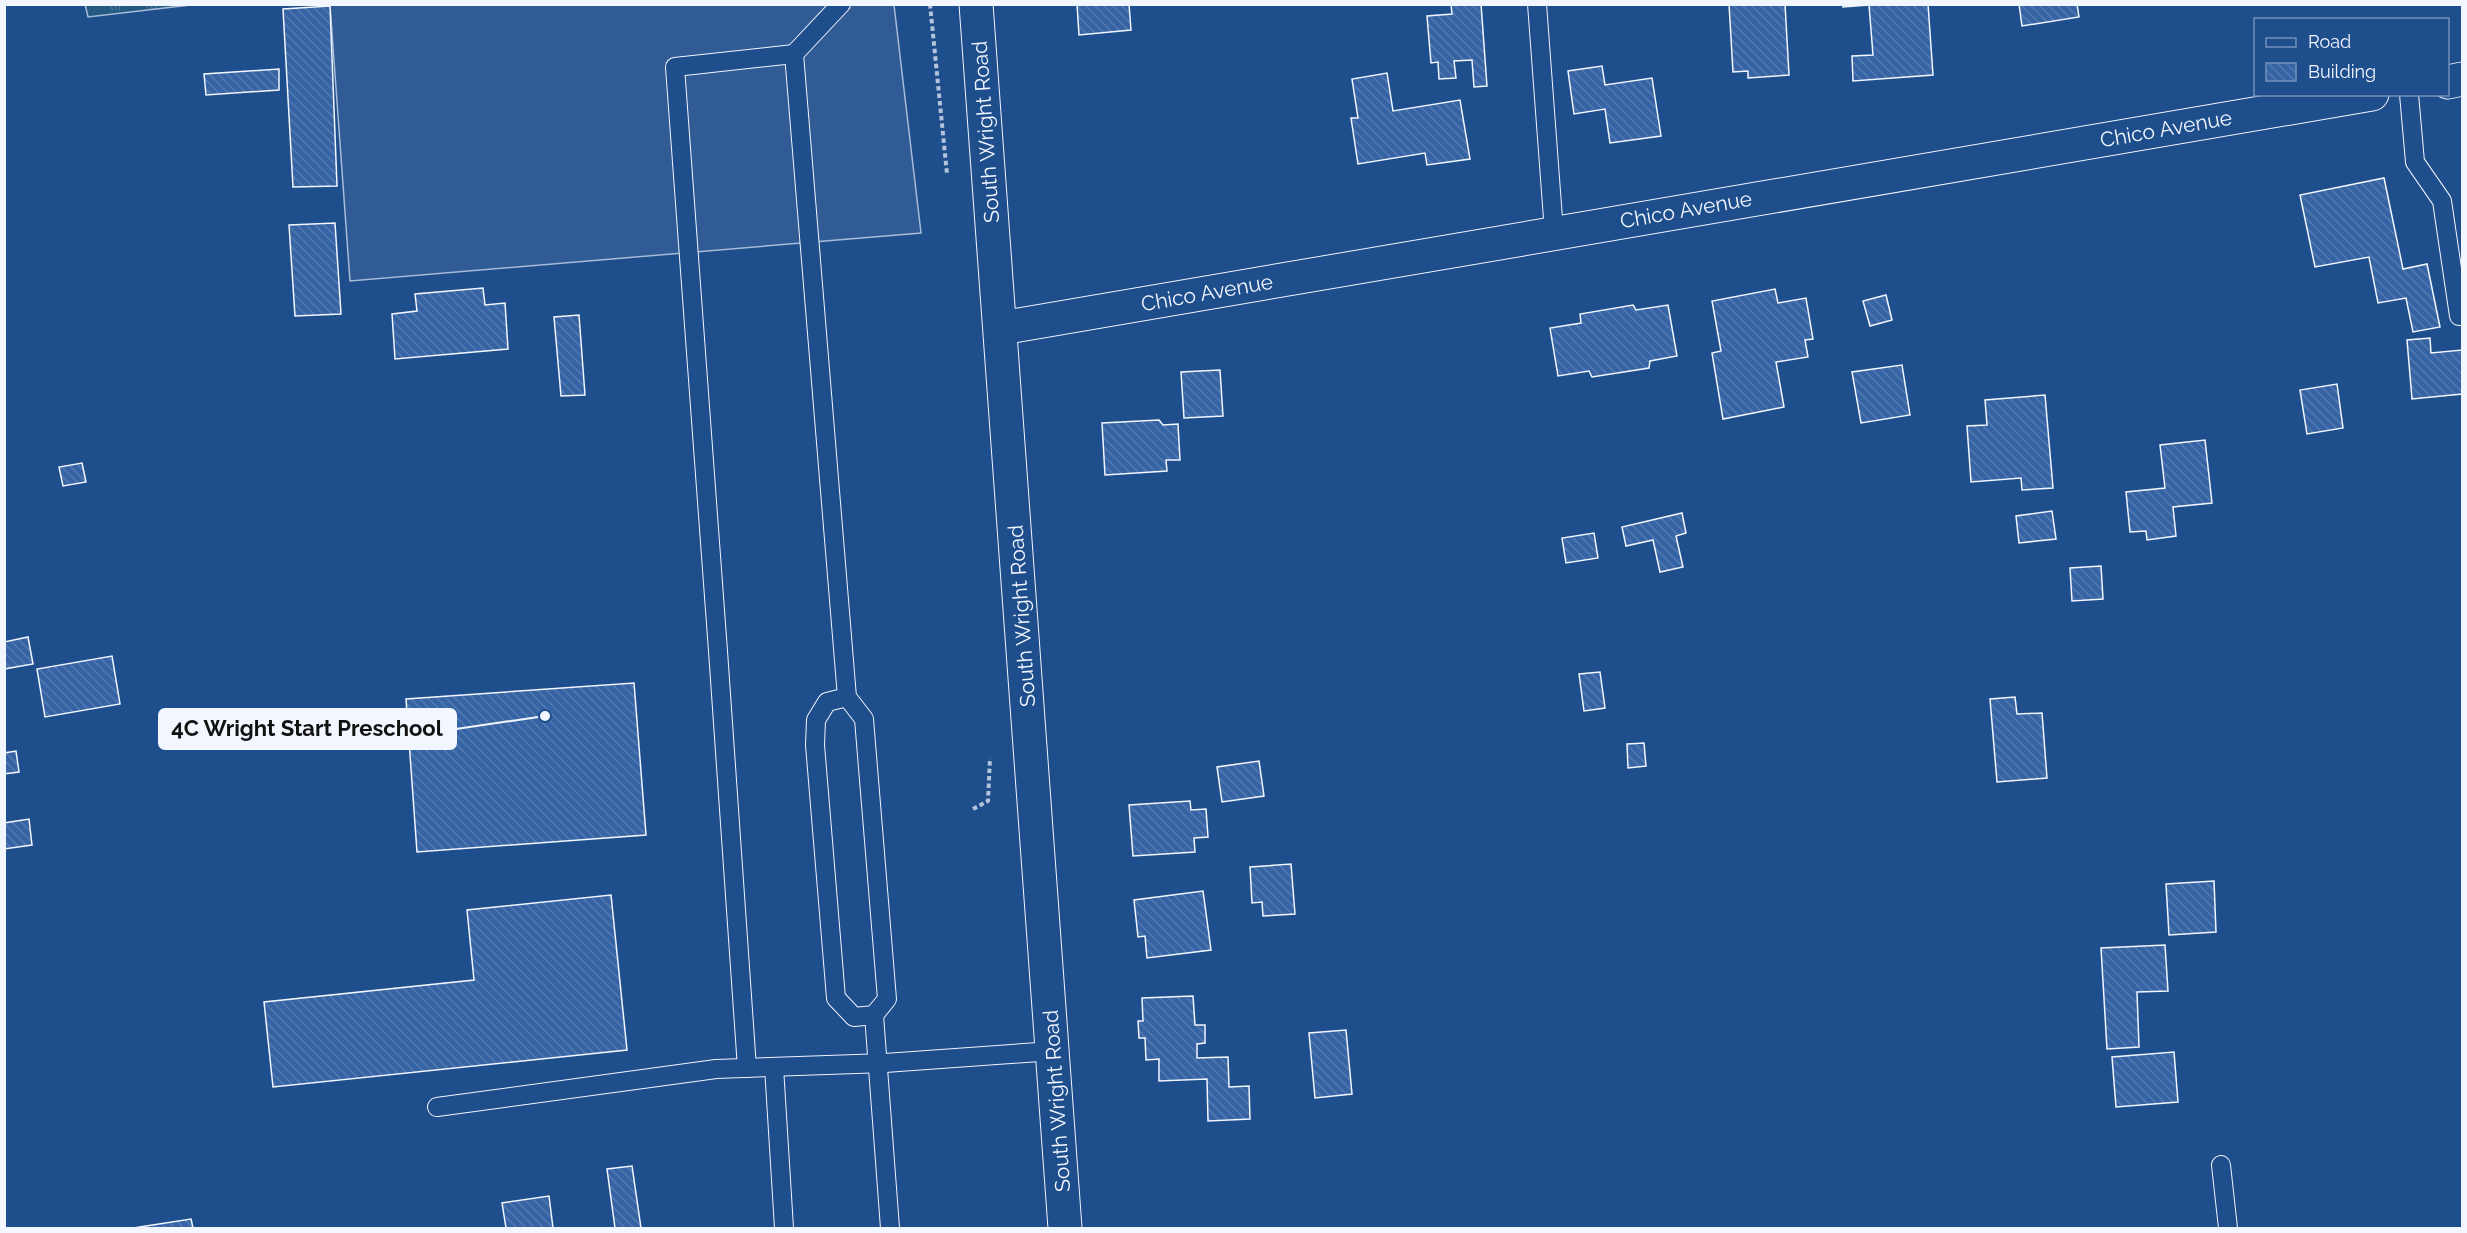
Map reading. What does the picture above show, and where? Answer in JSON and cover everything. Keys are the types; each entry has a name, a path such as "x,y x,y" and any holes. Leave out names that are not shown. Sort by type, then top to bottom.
{"street":[{"name":"South Wright Road","path":"976,4 1065,1228"},
{"name":"Chico Avenue","path":"1001,328 2360,96"}],"lane":[{"path":"747,1068 675,67 794,54 841,4"},
{"path":"1537,4 1554,232"},
{"path":"794,54 847,697 864,719 887,999 874,1015 891,1228"},
{"path":"2409,96 2415,162 2442,201 2459,316"},
{"path":"847,697 827,702 816,720 816,756 836,998 854,1017 874,1015"},
{"path":"438,1107 687,1073 1053,1051"},
{"path":"774,1067 784,1228"},
{"path":"2221,1165 2228,1228"}],"green space":[{"path":"85,4 190,4 190,5 88,17"}],"shaded area":[{"path":"330,5 894,5 921,233 350,281"}],"building":[{"path":"1077,4 1129,4 1131,30 1079,35"},
{"path":"1451,4 1481,4 1487,86 1474,87 1472,60 1454,61 1456,78 1439,79 1438,62 1431,63 1427,16 1452,14"},
{"path":"1729,4 1785,4 1789,75 1748,78 1748,71 1733,72"},
{"path":"1843,4 1928,4 1933,75 1853,81 1852,56 1873,55 1869,5 1843,7"},
{"path":"2019,4 2077,4 2079,17 2022,26"},
{"path":"330,6 337,186 293,187 283,9"},
{"path":"1602,66 1605,85 1652,78 1661,136 1610,143 1605,109 1574,114 1568,71"},
{"path":"279,69 279,90 206,95 204,74"},
{"path":"1387,73 1393,111 1460,100 1470,159 1427,165 1425,153 1358,164 1351,118 1358,118 1352,79"},
{"path":"2384,178 2403,269 2427,264 2440,327 2413,332 2406,298 2378,303 2369,257 2315,267 2300,195"},
{"path":"335,223 341,314 295,316 289,225"},
{"path":"483,288 485,305 505,303 508,349 395,359 392,314 417,311 415,294"},
{"path":"1775,289 1778,303 1806,298 1813,339 1805,340 1808,357 1776,362 1784,407 1723,419 1712,353 1721,351 1712,301"},
{"path":"1886,295 1892,320 1870,326 1863,301"},
{"path":"1633,305 1636,310 1668,305 1677,356 1650,361 1649,368 1592,377 1589,371 1558,376 1550,328 1581,323 1580,314"},
{"path":"579,315 585,395 561,396 554,317"},
{"path":"2430,338 2431,353 2462,350 2462,394 2412,399 2407,340"},
{"path":"1902,365 1910,415 1861,423 1852,372"},
{"path":"1220,370 1223,416 1184,418 1181,372"},
{"path":"2337,384 2343,428 2307,434 2300,390"},
{"path":"2045,395 2053,488 2022,490 2021,478 1971,482 1967,426 1987,425 1985,400"},
{"path":"1159,420 1163,425 1178,424 1180,460 1166,460 1167,471 1105,475 1102,423"},
{"path":"2205,440 2212,503 2173,507 2176,536 2147,540 2146,531 2130,532 2126,492 2165,488 2160,445"},
{"path":"82,463 86,482 63,486 59,467"},
{"path":"2052,511 2056,539 2019,543 2016,516"},
{"path":"1682,513 1686,533 1676,536 1683,567 1660,572 1653,540 1626,546 1622,527"},
{"path":"1594,533 1598,558 1566,563 1562,538"},
{"path":"2101,566 2103,599 2072,601 2070,568"},
{"path":"28,637 33,664 4,669 4,642"},
{"path":"112,656 120,704 45,717 37,669"},
{"path":"1600,672 1605,708 1584,711 1579,674"},
{"path":"634,683 646,835 417,852 406,699"},
{"path":"2015,697 2017,714 2042,713 2047,778 1997,782 1990,699"},
{"path":"1644,743 1646,766 1628,768 1627,744"},
{"path":"16,751 19,772 4,774 4,753"},
{"path":"1259,761 1264,796 1222,802 1217,767"},
{"path":"1190,801 1191,810 1206,809 1208,837 1194,838 1195,852 1133,856 1129,805"},
{"path":"29,819 32,845 4,849 4,823"},
{"path":"1291,864 1295,914 1263,916 1262,902 1252,903 1250,867"},
{"path":"2214,881 2216,932 2169,935 2166,884"},
{"path":"1203,891 1211,950 1147,958 1145,936 1138,937 1134,900"},
{"path":"611,895 627,1050 273,1087 264,1002 474,980 467,910"},
{"path":"2165,945 2168,991 2137,992 2139,1047 2107,1049 2101,948"},
{"path":"1193,996 1195,1025 1205,1025 1205,1043 1197,1044 1197,1058 1228,1057 1229,1087 1249,1086 1250,1119 1208,1121 1207,1079 1159,1081 1159,1059 1146,1060 1145,1038 1139,1038 1138,1021 1143,1021 1142,998"},
{"path":"1346,1030 1352,1094 1315,1098 1309,1033"},
{"path":"2174,1052 2178,1102 2116,1107 2112,1057"},
{"path":"632,1166 641,1228 615,1228 607,1169"},
{"path":"549,1196 553,1228 506,1228 502,1203"},
{"path":"191,1219 193,1228 133,1228"}],"place":[{"name":"4C Wright Start Preschool","path":"545,716"}]}
